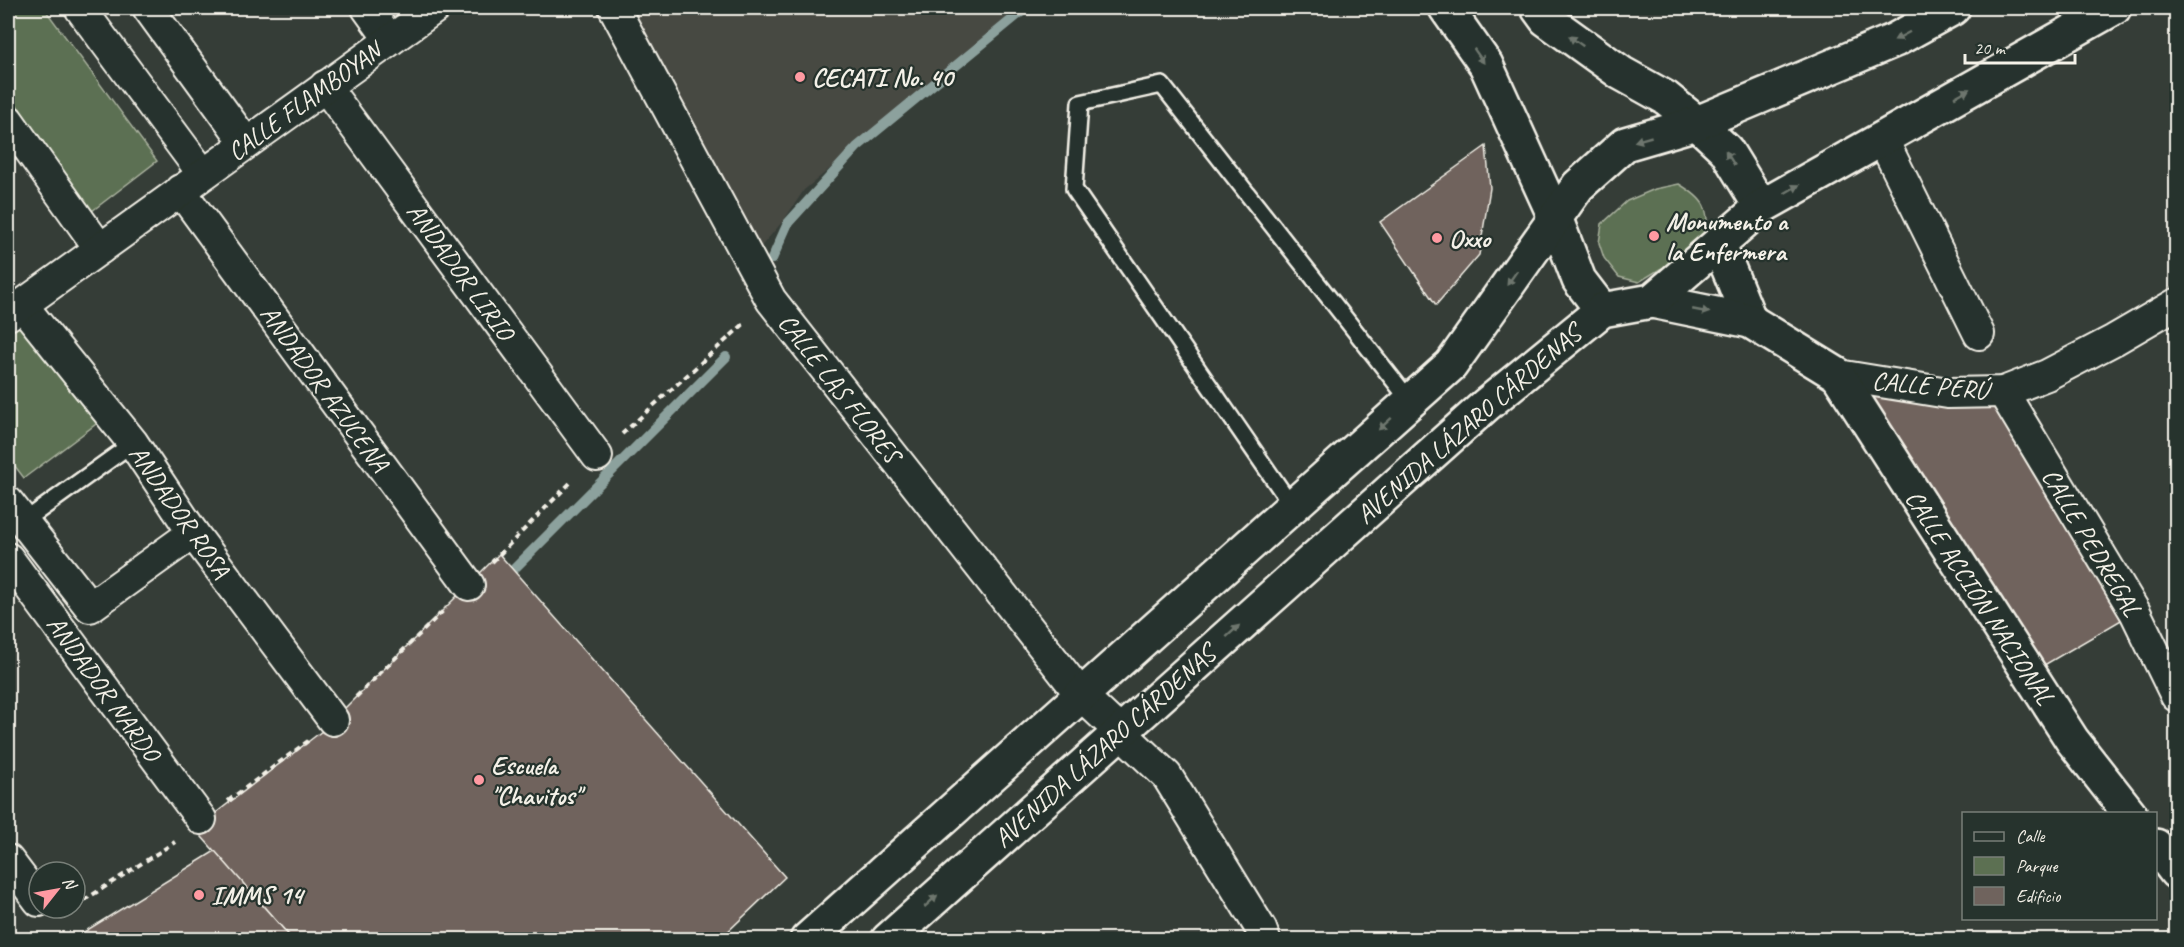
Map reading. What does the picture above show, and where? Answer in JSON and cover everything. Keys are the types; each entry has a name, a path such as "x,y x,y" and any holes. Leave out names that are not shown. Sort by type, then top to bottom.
{"main road":[{"path":"1446,8 1486,65 1555,217 1579,280 1602,310"},
{"path":"1538,8 1546,19 1621,73 1666,98 1697,123 1726,150 1761,207"},
{"name":"AVENIDA LÁZARO CÁRDENAS","path":"807,939 1451,365 1578,186 1625,144 1697,123 1895,40 1953,8"},
{"path":"1652,302 1761,207 2114,8"},
{"path":"1719,245 1750,321"},
{"name":"AVENIDA LÁZARO CÁRDENAS","path":"888,939 1486,405 1602,310 1652,302"},
{"name":"CALLE PERÚ","path":"1652,302 1750,321 1838,375"},
{"name":"CALLE ACCIÓN NACIONAL","path":"1838,375 2072,740 2129,812"},
{"path":"2157,847 2176,872"}],"street":[{"name":"CALLE FLAMBOYAN","path":"80,8 192,182"},
{"path":"148,8 246,143"},
{"path":"366,8 390,40"},
{"name":"CALLE FLAMBOYAN","path":"15,310 435,8"},
{"name":"CALLE LAS FLORES","path":"614,8 771,300 1081,695 1167,776 1265,939"},
{"name":"ANDADOR LIRIO","path":"325,86 597,456"},
{"path":"8,120 100,249"},
{"path":"1882,138 1978,334"},
{"name":"ANDADOR AZUCENA","path":"192,182 469,585"},
{"name":"CALLE PERÚ","path":"1838,375 1948,393 2002,392 2047,375 2176,304"},
{"name":"ANDADOR ROSA","path":"15,310 133,443 193,533 333,720"},
{"name":"CALLE PEDREGAL","path":"2002,392 2135,612 2176,696"},
{"path":"15,512 90,607 193,533"},
{"name":"ANDADOR NARDO","path":"8,558 201,819"},
{"path":"8,860 27,881"}],"lane":[{"path":"1292,506 1074,189 1080,103 1162,85 1410,401"},
{"path":"15,512 133,443"}],"path":[{"path":"87,890 195,829 201,819"}],"shaded area":[{"name":"CECATI No. 40","path":"618,8 1026,8 804,190 784,220 758,250"}],"green space":[{"path":"8,8 44,8 157,161 79,221 8,116"},
{"path":"1679,184 1695,195 1704,206 1707,239 1688,258 1660,269 1639,282 1619,277 1604,258 1599,243 1602,224 1627,201 1655,189"},
{"path":"22,305 108,415 24,478 8,457 8,315"}],"building":[{"name":"Oxxo","path":"1486,146 1490,188 1479,255 1436,305 1380,222"},
{"path":"1838,375 2003,392 2135,612 2029,674"},
{"name":"Escuela \"Chavitos\"","path":"499,554 785,877 719,940 293,940 195,829 322,731"},
{"name":"IMMS 14","path":"215,851 293,940 71,940"}],"waterway":[{"path":"772,259 788,223 857,147 1026,8"},
{"path":"503,580 726,357"}],"place":[{"name":"CECATI No. 40","path":"800,77"},
{"name":"Monumento a la Enfermera","path":"1654,236"},
{"name":"Oxxo","path":"1437,238"},
{"name":"Escuela \"Chavitos\"","path":"479,780"},
{"name":"IMMS 14","path":"199,895"}]}
